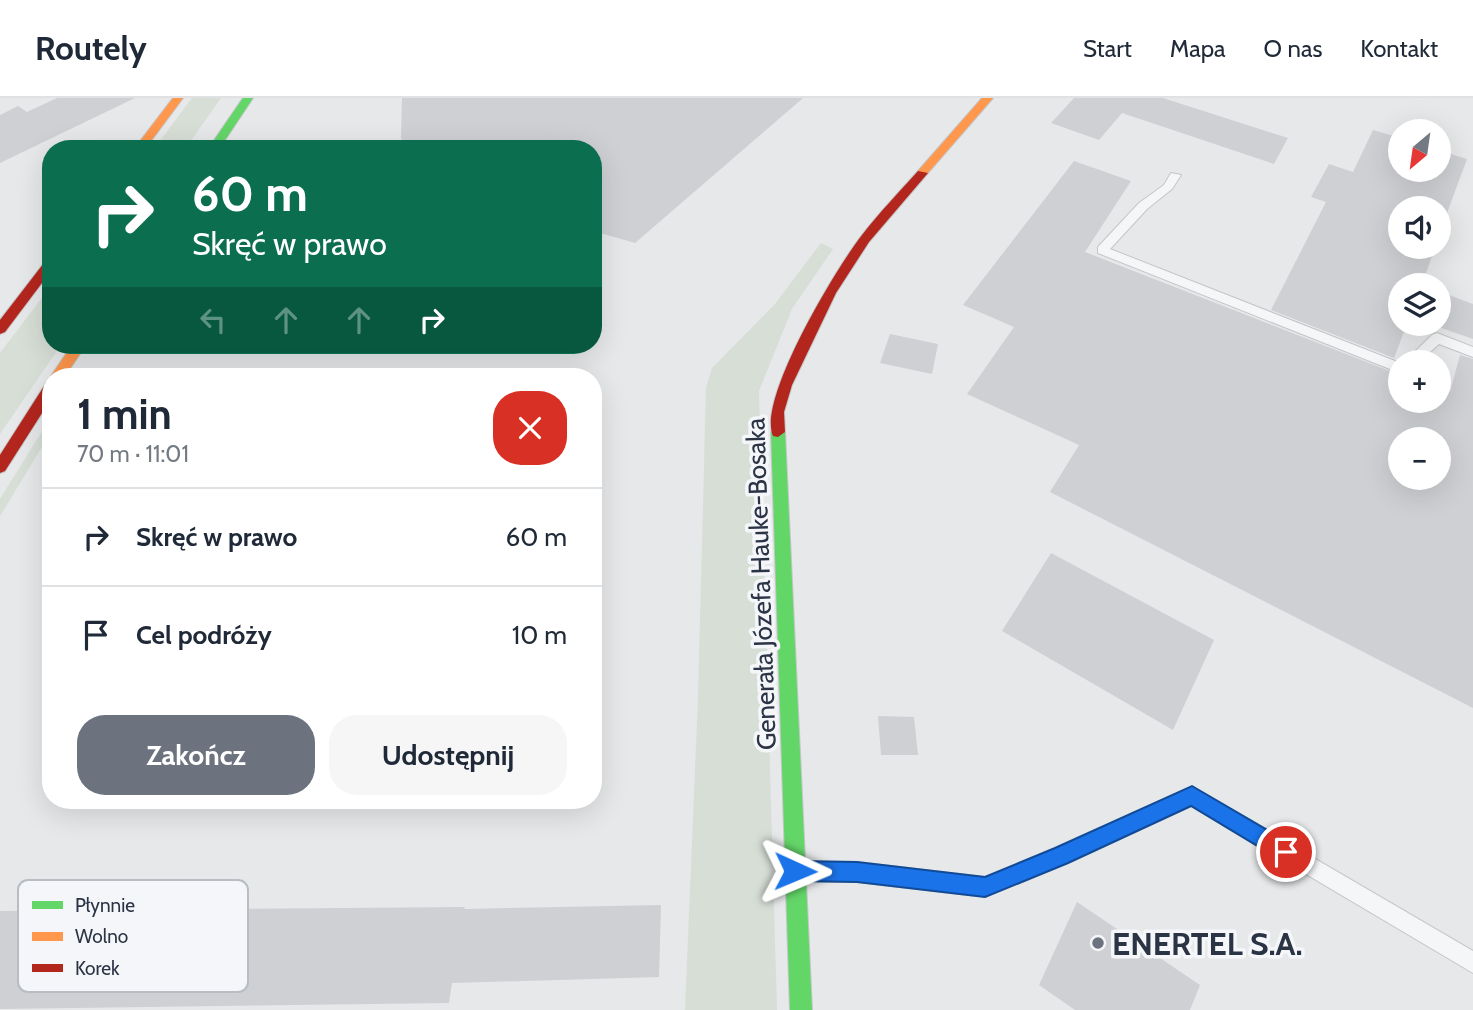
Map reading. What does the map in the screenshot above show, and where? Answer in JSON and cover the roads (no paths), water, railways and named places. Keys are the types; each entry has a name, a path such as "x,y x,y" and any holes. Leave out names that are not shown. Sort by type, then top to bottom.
{"street":[{"path":"146,140 178,98"},
{"path":"219,140 248,98"},
{"name":"Generała Józefa Hauke-Bosaka","path":"801,1010 777,412 785,384 830,292 858,250 988,98"},
{"path":"0,329 42,274"},
{"path":"0,467 42,401"}],"lane":[{"path":"1175,175 1168,187 1143,206 1102,250 1388,363"},
{"path":"1424,350 1437,338 1473,352"},
{"path":"795,871 857,872 985,887 1061,856 1192,796 1473,963"}],"place":[{"name":"ENERTEL S.A.","path":"1098,943"}]}
